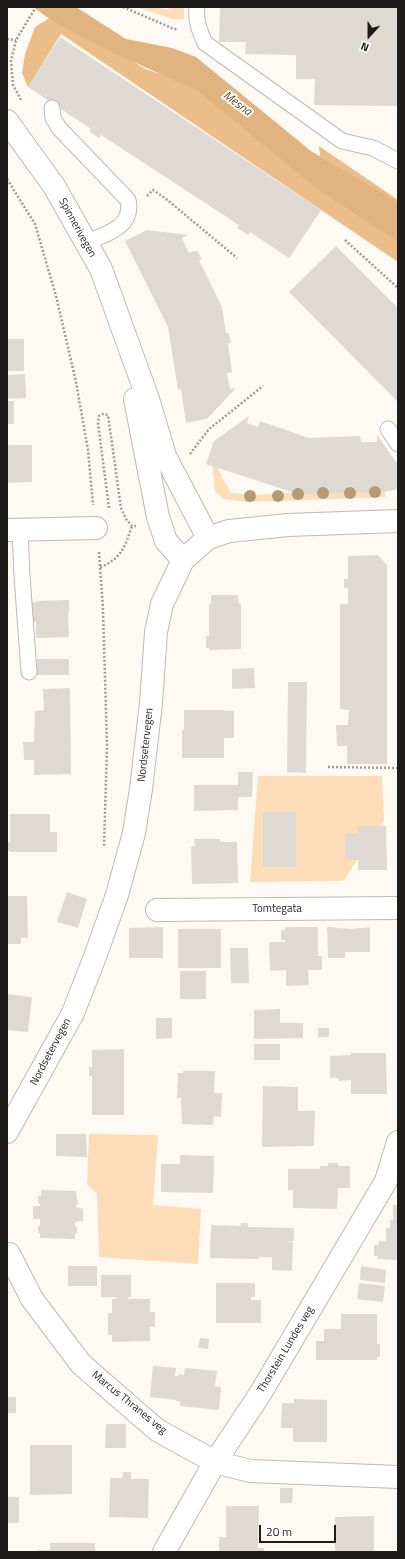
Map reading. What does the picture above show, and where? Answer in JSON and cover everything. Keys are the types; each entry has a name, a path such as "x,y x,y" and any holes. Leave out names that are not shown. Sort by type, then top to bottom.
{"street":[{"name":"Spinnerivegen","path":"7,121 54,186 100,269 148,399 165,456 208,538"},
{"name":"Spinnerivegen","path":"128,344 136,401 158,517 166,541 183,560"},
{"path":"14,530 103,521"},
{"name":"Nordsetervegen","path":"7,1132 73,1013 117,895 134,833 141,789 151,703 156,632 162,604 183,560 208,538 229,531 288,525 398,521"},
{"name":"Tomtegata","path":"157,910 398,908"},
{"name":"Thorstein Lundes veg","path":"164,1552 215,1462 260,1394 386,1181 398,1142"},
{"name":"Marcus Thranes veg","path":"9,1254 32,1299 81,1364 157,1430 215,1462 250,1471 398,1477"}],"lane":[{"path":"197,7 196,14 199,30 205,43 342,141 373,148 398,161"},
{"path":"52,108 53,118 59,128 128,200 130,209 122,225 107,234 86,242"},
{"path":"388,429 398,444"},
{"path":"14,530 22,576 29,672"}],"path":[{"path":"27,23 36,7"},
{"path":"123,7 174,29 199,30"},
{"path":"7,39 16,40"},
{"path":"7,179 35,224 56,296 76,382 103,521"},
{"path":"153,190 165,198 236,258"},
{"path":"345,240 398,288"},
{"path":"191,452 209,429 263,386"},
{"path":"103,851 107,746 103,609 100,567 103,521 108,503 98,423 99,416 103,414 108,415 121,508 126,519 132,526"},
{"path":"132,526 138,525"},
{"path":"100,567 110,564 120,554 125,547 132,526"},
{"path":"328,767 398,768"}],"shaded area":[{"path":"136,7 156,7 168,10 169,7 184,8 184,19 173,19"},
{"path":"56,14 145,69 200,87 398,238 398,262 61,34 28,87 22,73 25,54 35,27"},
{"path":"319,146 398,200 398,205 320,156"},
{"path":"211,451 222,477 231,493 256,495 383,487 386,497 248,502 224,499 215,491"},
{"path":"258,776 382,776 384,820 343,881 250,882"},
{"path":"89,1134 158,1135 153,1205 201,1209 198,1264 99,1257 97,1194 87,1184"}],"water":[{"name":"Mesna","path":"33,7 76,7 126,39 172,48 196,57 311,151 398,202 398,242 317,189 198,91 105,49 51,20"}],"building":[{"path":"398,7 398,106 314,105 315,79 296,79 296,55 245,54 246,42 219,42 220,8"},
{"path":"60,37 321,210 289,258 250,232 248,235 237,228 239,225 101,135 99,138 89,131 91,129 28,87"},
{"path":"147,230 188,235 182,238 189,253 197,251 202,259 199,260 222,307 226,333 229,333 231,343 228,343 232,372 227,373 230,389 236,388 207,419 186,423 181,389 178,390 168,327 125,241"},
{"path":"336,246 398,308 398,402 289,292"},
{"path":"7,339 24,339 24,371 7,371"},
{"path":"25,374 26,398 7,399 7,375"},
{"path":"7,401 14,401 14,424 7,424"},
{"path":"249,416 247,423 258,427 260,421 309,438 360,436 361,442 377,442 377,435 398,465 398,489 383,492 298,494 206,464 214,441"},
{"path":"7,445 32,445 32,482 7,483"},
{"path":"378,555 387,565 387,764 347,764 347,746 337,746 336,725 348,725 349,710 340,709 340,604 348,604 348,588 344,588 344,579 348,579 348,556"},
{"path":"211,595 238,595 239,604 241,603 241,649 209,650 209,648 206,648 206,636 209,636 209,604 211,604"},
{"path":"69,600 69,637 36,638 36,622 29,622 29,603 37,601"},
{"path":"37,659 69,659 69,675 37,675"},
{"path":"254,668 255,688 232,689 232,669"},
{"path":"288,682 307,682 306,773 287,772"},
{"path":"70,688 71,774 34,775 34,760 24,760 23,742 34,742 35,711 44,710 43,689"},
{"path":"184,710 234,711 234,738 224,738 224,758 182,758"},
{"path":"238,772 253,772 252,797 238,797 238,810 194,811 194,785 238,785"},
{"path":"263,812 296,812 296,867 263,867"},
{"path":"10,814 50,814 50,832 57,832 57,852 7,851 7,842 10,842"},
{"path":"358,826 386,826 387,870 358,870 358,860 345,860 345,833 358,833"},
{"path":"194,839 220,839 222,842 237,842 238,883 192,884 191,847 195,846"},
{"path":"67,892 87,899 78,928 57,922"},
{"path":"7,896 27,896 28,938 21,938 21,944 7,944"},
{"path":"163,927 163,958 129,958 129,928"},
{"path":"285,927 318,927 318,956 322,956 322,970 308,970 309,985 286,986 286,970 270,971 269,942 285,942 285,940 281,940 281,930 285,930"},
{"path":"327,927 352,929 370,927 370,952 345,952 345,958 328,958"},
{"path":"178,929 221,929 221,968 178,968"},
{"path":"230,948 248,948 249,983 231,983"},
{"path":"180,971 206,971 206,999 180,999"},
{"path":"7,994 32,997 28,1032 7,1030"},
{"path":"280,1009 280,1023 303,1023 303,1038 254,1039 254,1010"},
{"path":"156,1018 172,1018 172,1038 156,1039"},
{"path":"318,1028 329,1028 329,1037 318,1037"},
{"path":"254,1044 280,1044 280,1060 254,1060"},
{"path":"124,1049 124,1115 92,1115 92,1076 89,1076 89,1067 92,1067 92,1050"},
{"path":"351,1053 386,1053 387,1094 351,1094 351,1080 339,1081 338,1078 330,1078 330,1056 351,1055"},
{"path":"183,1071 215,1071 214,1093 222,1093 221,1117 214,1116 213,1125 182,1124 181,1098 177,1098 178,1073 183,1073"},
{"path":"263,1086 298,1087 298,1111 315,1111 314,1146 262,1147"},
{"path":"56,1134 86,1134 87,1157 56,1156"},
{"path":"180,1155 214,1156 213,1193 161,1192 161,1164 180,1164"},
{"path":"328,1163 338,1163 338,1166 350,1166 350,1188 338,1188 337,1209 293,1208 293,1190 288,1190 288,1169 320,1169 320,1166 328,1166"},
{"path":"41,1190 76,1191 78,1205 76,1205 76,1207 83,1209 83,1221 77,1221 75,1223 77,1233 75,1234 75,1239 40,1238 38,1226 40,1226 40,1219 33,1219 33,1206 40,1206 38,1203 38,1196 41,1196"},
{"path":"393,1205 398,1205 398,1260 378,1259 378,1256 374,1256 374,1245 379,1245 379,1241 386,1241 386,1228 390,1228 390,1220 393,1220"},
{"path":"241,1223 248,1223 248,1227 294,1228 294,1241 287,1242 293,1242 292,1271 272,1270 272,1257 259,1257 259,1259 210,1258 211,1225 240,1226"},
{"path":"68,1266 97,1266 97,1286 68,1286"},
{"path":"361,1266 386,1270 385,1283 360,1280"},
{"path":"101,1275 131,1275 131,1297 128,1297 128,1299 150,1299 150,1312 155,1312 155,1327 150,1327 150,1341 112,1342 112,1335 108,1335 108,1313 112,1313 112,1299 115,1299 116,1297 101,1297"},
{"path":"216,1283 255,1283 255,1297 251,1297 251,1300 261,1300 261,1323 216,1323"},
{"path":"359,1283 385,1286 383,1302 357,1299"},
{"path":"341,1314 377,1314 377,1344 380,1344 380,1357 377,1357 377,1360 316,1360 316,1341 324,1341 324,1329 341,1329"},
{"path":"200,1338 209,1339 208,1349 198,1348"},
{"path":"153,1366 176,1368 175,1376 178,1376 179,1374 184,1375 185,1368 217,1371 215,1386 221,1387 219,1410 180,1406 180,1401 150,1397"},
{"path":"7,1397 16,1397 16,1413 7,1413"},
{"path":"294,1399 327,1400 327,1442 293,1442 293,1428 281,1428 282,1403 294,1403"},
{"path":"106,1424 126,1424 126,1448 105,1448"},
{"path":"30,1445 72,1445 72,1494 30,1495"},
{"path":"123,1472 131,1472 131,1479 149,1479 148,1518 109,1517 110,1478 122,1478"},
{"path":"280,1488 293,1488 292,1503 280,1503"},
{"path":"7,1497 19,1497 19,1523 7,1523"},
{"path":"226,1506 259,1506 258,1548 264,1548 264,1552 219,1552 219,1537 226,1537"},
{"path":"374,1516 374,1552 335,1552 335,1517"},
{"path":"50,1543 95,1543 95,1552 37,1552 37,1550 50,1550"}]}
